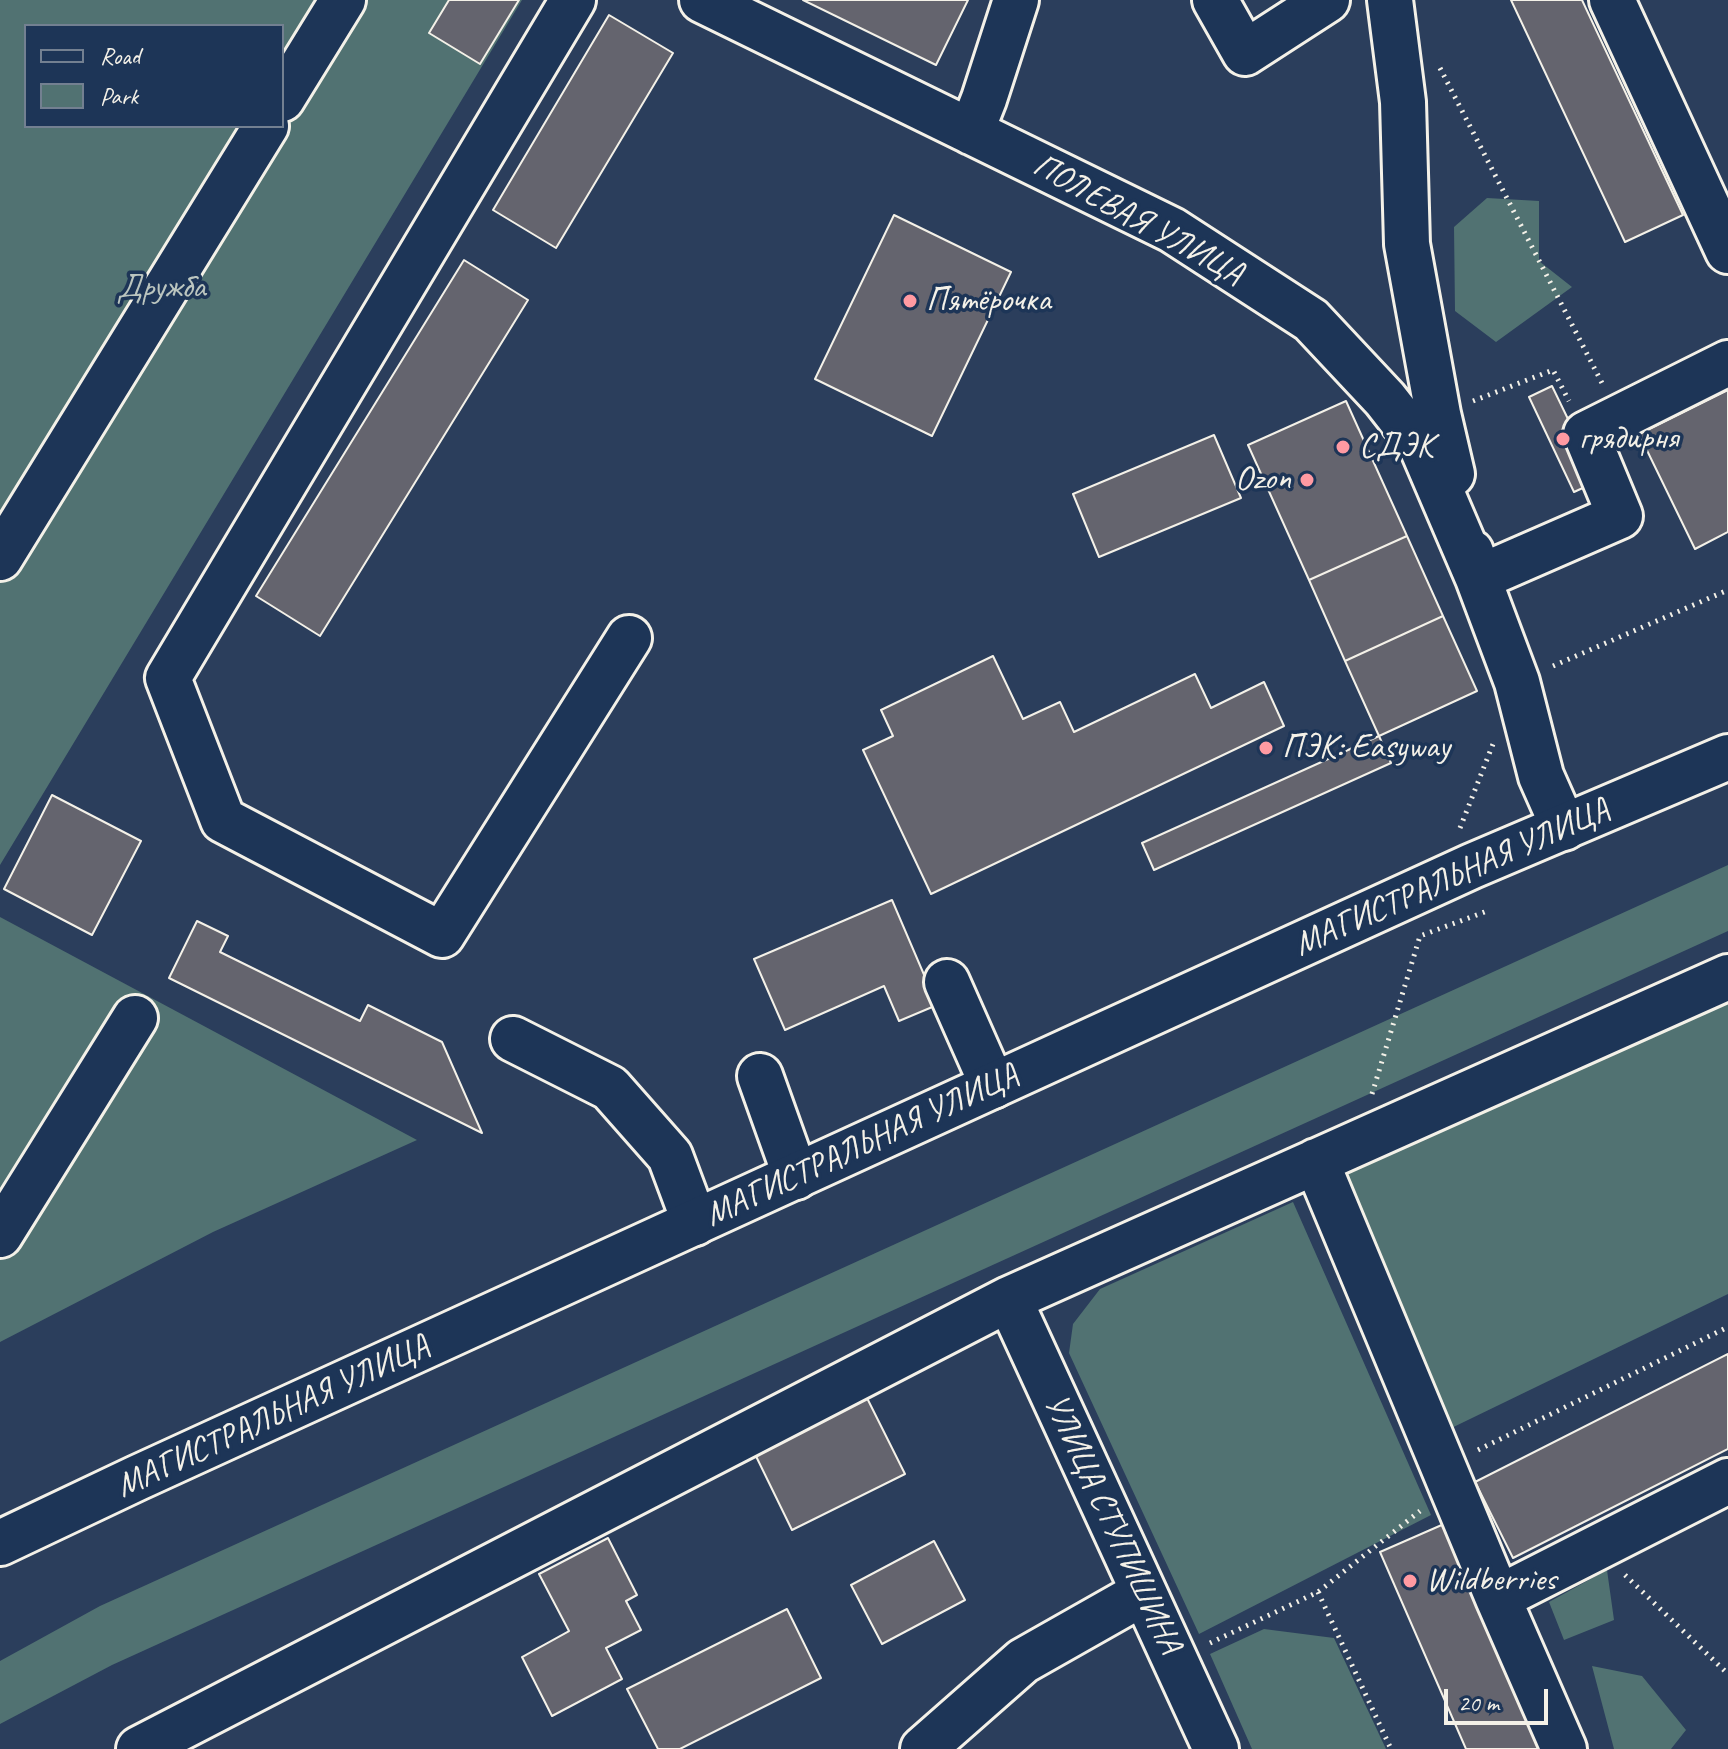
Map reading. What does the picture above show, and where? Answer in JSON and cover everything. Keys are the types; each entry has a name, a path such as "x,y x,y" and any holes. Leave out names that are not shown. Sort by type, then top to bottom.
{"street":[{"path":"284,96 343,0"},
{"path":"573,0 168,678 223,820 442,935 629,638"},
{"name":"ПОЛЕВАЯ УЛИЦА","path":"702,0 1172,230 1311,320 1385,399 1421,445 1478,578 1517,682 1541,776 1564,828"},
{"path":"971,132 1016,0"},
{"path":"1215,0 1245,53 1327,0"},
{"path":"1390,0 1403,102 1407,244 1438,414 1478,578 1620,516 1603,426 1728,363"},
{"path":"1612,0 1728,251"},
{"path":"0,558 265,128"},
{"name":"МАГИСТРАЛЬНАЯ УЛИЦА","path":"0,1543 1472,866 1728,757"},
{"path":"139,1749 1009,1299 1728,977"},
{"path":"947,982 993,1086"},
{"path":"0,1235 135,1018"},
{"path":"513,1039 610,1088 670,1156 695,1223"},
{"path":"760,1076 796,1177"},
{"path":"1316,1161 1564,1749"},
{"name":"УЛИЦА СТУПИШИНА","path":"1009,1299 1216,1749"},
{"path":"1498,1598 1728,1481"},
{"path":"923,1749 1023,1661 1143,1593"}],"path":[{"path":"1433,56 1603,426"},
{"path":"1438,414 1553,370 1603,426"},
{"path":"1517,682 1728,590"},
{"path":"1459,831 1496,736"},
{"path":"1597,1548 1728,1674"},
{"path":"1318,1592 1391,1749"}],"green space":[{"name":"Дружба","path":"0,0 522,0 0,865"},
{"path":"1487,198 1539,201 1539,261 1572,287 1496,342 1455,311 1454,227"},
{"path":"1728,865 1728,931 112,1665 0,1724 0,1661 100,1606"},
{"path":"0,917 417,1140 213,1232 0,1342"},
{"path":"1728,999 1728,1294 1437,1435 1334,1178"},
{"path":"1293,1202 1431,1515 1199,1634 1069,1353 1073,1324 1100,1289"},
{"path":"1607,1570 1614,1620 1564,1640 1549,1602"},
{"path":"1264,1629 1334,1638 1386,1749 1252,1749 1210,1654"},
{"path":"1592,1666 1642,1676 1686,1730 1671,1749 1614,1749"}],"building":[{"path":"449,0 519,0 480,64 429,33"},
{"path":"803,0 968,0 936,65"},
{"path":"1511,0 1582,0 1683,215 1625,242"},
{"path":"609,15 673,53 556,248 493,210"},
{"path":"894,215 1011,272 932,436 815,379"},
{"path":"464,260 528,300 320,636 256,596"},
{"name":"грядирня","path":"1552,386 1598,481 1574,492 1529,397"},
{"path":"1728,390 1728,532 1695,549 1639,434"},
{"path":"1346,401 1407,536 1309,580 1248,445"},
{"path":"1214,435 1241,498 1099,557 1073,494"},
{"path":"1407,536 1443,616 1345,661 1309,580"},
{"path":"1443,616 1477,691 1379,736 1345,661"},
{"path":"993,656 1023,719 1060,702 1074,732 1195,674 1211,708 1264,682 1284,726 931,894 863,750 893,736 881,710"},
{"path":"1379,736 1391,763 1154,870 1142,843"},
{"path":"52,795 141,841 92,935 4,889"},
{"path":"892,900 937,1005 899,1021 884,986 785,1030 754,959"},
{"path":"197,921 228,936 220,952 360,1021 368,1005 442,1042 482,1133 169,978"},
{"path":"1728,1354 1728,1449 1513,1558 1475,1482"},
{"path":"864,1392 905,1474 792,1530 752,1448"},
{"path":"1444,1524 1541,1749 1466,1749 1380,1552"},
{"path":"608,1538 637,1595 626,1601 641,1630 606,1648 622,1679 552,1716 522,1657 569,1631 539,1574"},
{"path":"934,1541 965,1600 882,1644 851,1585"},
{"path":"787,1609 821,1678 680,1749 658,1749 627,1689"}],"place":[{"name":"Пятёрочка","path":"910,301"},
{"name":"грядирня","path":"1563,439"},
{"name":"СДЭК","path":"1343,447"},
{"name":"Ozon","path":"1307,480"},
{"name":"ПЭК: Easyway","path":"1266,748"},
{"name":"Wildberries","path":"1410,1581"}]}
